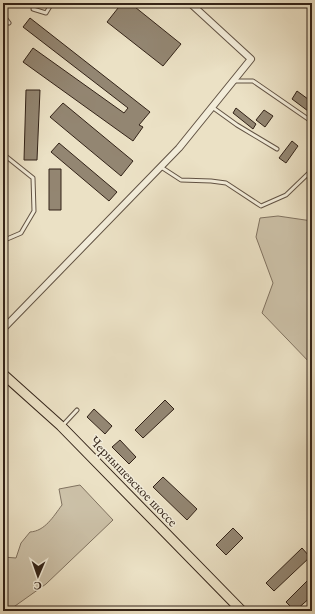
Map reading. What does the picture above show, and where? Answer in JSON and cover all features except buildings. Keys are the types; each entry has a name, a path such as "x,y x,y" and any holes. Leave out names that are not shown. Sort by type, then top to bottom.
{"main road":[{"name":"Чернышевское шоссе","path":"3,374 61,426 242,611"}],"street":[{"path":"3,329 179,148 251,59 190,3"}],"lane":[{"path":"34,3 33,9 46,13 52,3"},
{"path":"3,15 9,23"},
{"path":"233,81 253,81 311,121"},
{"path":"212,107 237,125 277,149"},
{"path":"3,154 32,178 34,211 21,233 7,239 3,238"},
{"path":"160,167 181,180 211,181 226,184 261,206 286,195 312,170"},
{"path":"61,426 77,410"}],"shaded area":[{"path":"278,216 312,221 312,365 262,313 273,283 256,237 260,218"},
{"path":"80,485 113,520 46,584 8,611 3,611 3,557 16,558 21,543 30,532 40,529 52,519 62,505 59,489"}]}
